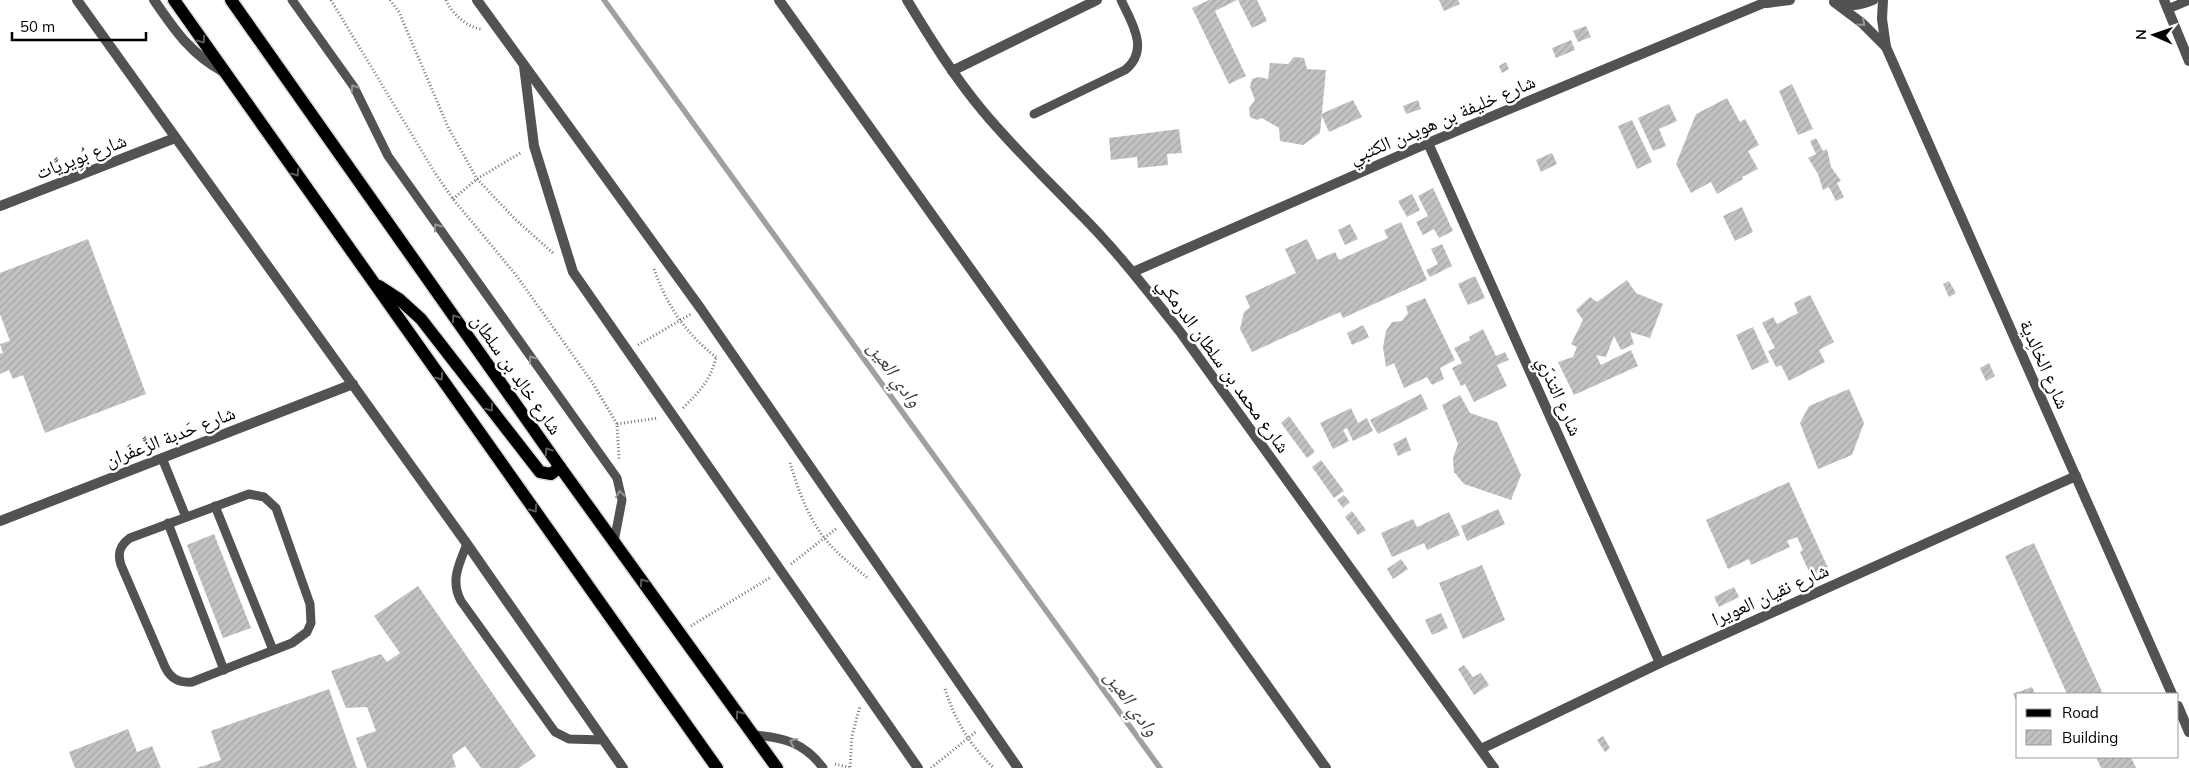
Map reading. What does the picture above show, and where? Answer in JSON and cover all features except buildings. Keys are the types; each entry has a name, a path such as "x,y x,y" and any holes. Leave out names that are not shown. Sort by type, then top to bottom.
{"main road":[{"path":"174,0 717,768"},
{"name":"شارع خالِد بن سلطان","path":"230,0 560,467 777,768"},
{"path":"374,284 399,300 421,319 540,472 551,474 560,467"}],"street":[{"path":"77,0 467,544 623,768"},
{"path":"154,0 188,46 199,57 226,73"},
{"path":"477,0 700,309 1018,768"},
{"path":"778,0 1326,768"},
{"name":"شارع محمد بن سلطان الدرمكي","path":"907,0 952,71 1010,143 1076,209 1133,272 1181,333 1494,768"},
{"path":"952,71 1097,0"},
{"name":"شارع خليفة بن هويدن الكتبي","path":"1133,272 1428,143 1769,2 1790,0"},
{"path":"1833,1 1847,6 1861,5 1872,0"},
{"name":"شارع الخالِدية","path":"1883,0 1882,19 1886,48 2172,693"},
{"name":"شارع الخالِدية","path":"1833,1 1862,23 1886,48"},
{"path":"2166,4 2189,61"},
{"path":"524,65 534,146 573,272 918,768"},
{"name":"شارع بُوِيريَّات","path":"0,206 175,138"},
{"name":"شارع التذرّي","path":"1428,143 1660,663"},
{"name":"شارع حَدبة الزَّعفَران","path":"0,521 353,384"},
{"name":"شارع نقيان العويرا","path":"1481,749 1660,663 2076,476"},
{"path":"2179,708 2189,732"}],"lane":[{"path":"292,0 354,87 380,144 393,164 617,478 622,500 614,542"},
{"path":"1034,114 1125,70 1134,61 1139,48 1138,40 1121,0"},
{"path":"2166,4 2189,0"},
{"path":"162,458 186,517"},
{"path":"257,494 271,502 279,516 312,613 311,623 301,639 192,682 185,683 172,678 164,667 121,565 119,553 124,541 186,517 242,496 257,494"},
{"path":"214,506 273,650"},
{"path":"168,523 224,670"},
{"path":"467,544 455,576 457,594 461,602 556,732 569,739 604,740"},
{"path":"754,735 774,736 793,742 810,753 823,768"}],"path":[{"path":"331,0 435,173 453,199 516,275 592,382 612,415 616,424 620,465 617,478"},
{"path":"390,0 400,12 448,126 477,179 516,220 573,272"},
{"path":"446,0 450,9 472,28 501,33"},
{"path":"453,199 477,179 534,146"},
{"path":"652,264 662,294 678,321 696,341 724,362"},
{"path":"629,351 700,309"},
{"path":"788,454 802,499 825,539 843,558 870,580"},
{"path":"679,632 780,571 825,539 846,521"},
{"path":"944,687 952,710 967,737 994,768"},
{"path":"850,767 852,736 866,693"},
{"path":"930,768 967,737 988,725"}],"waterway":[{"name":"وادي العين","path":"604,0 1160,768"}]}
